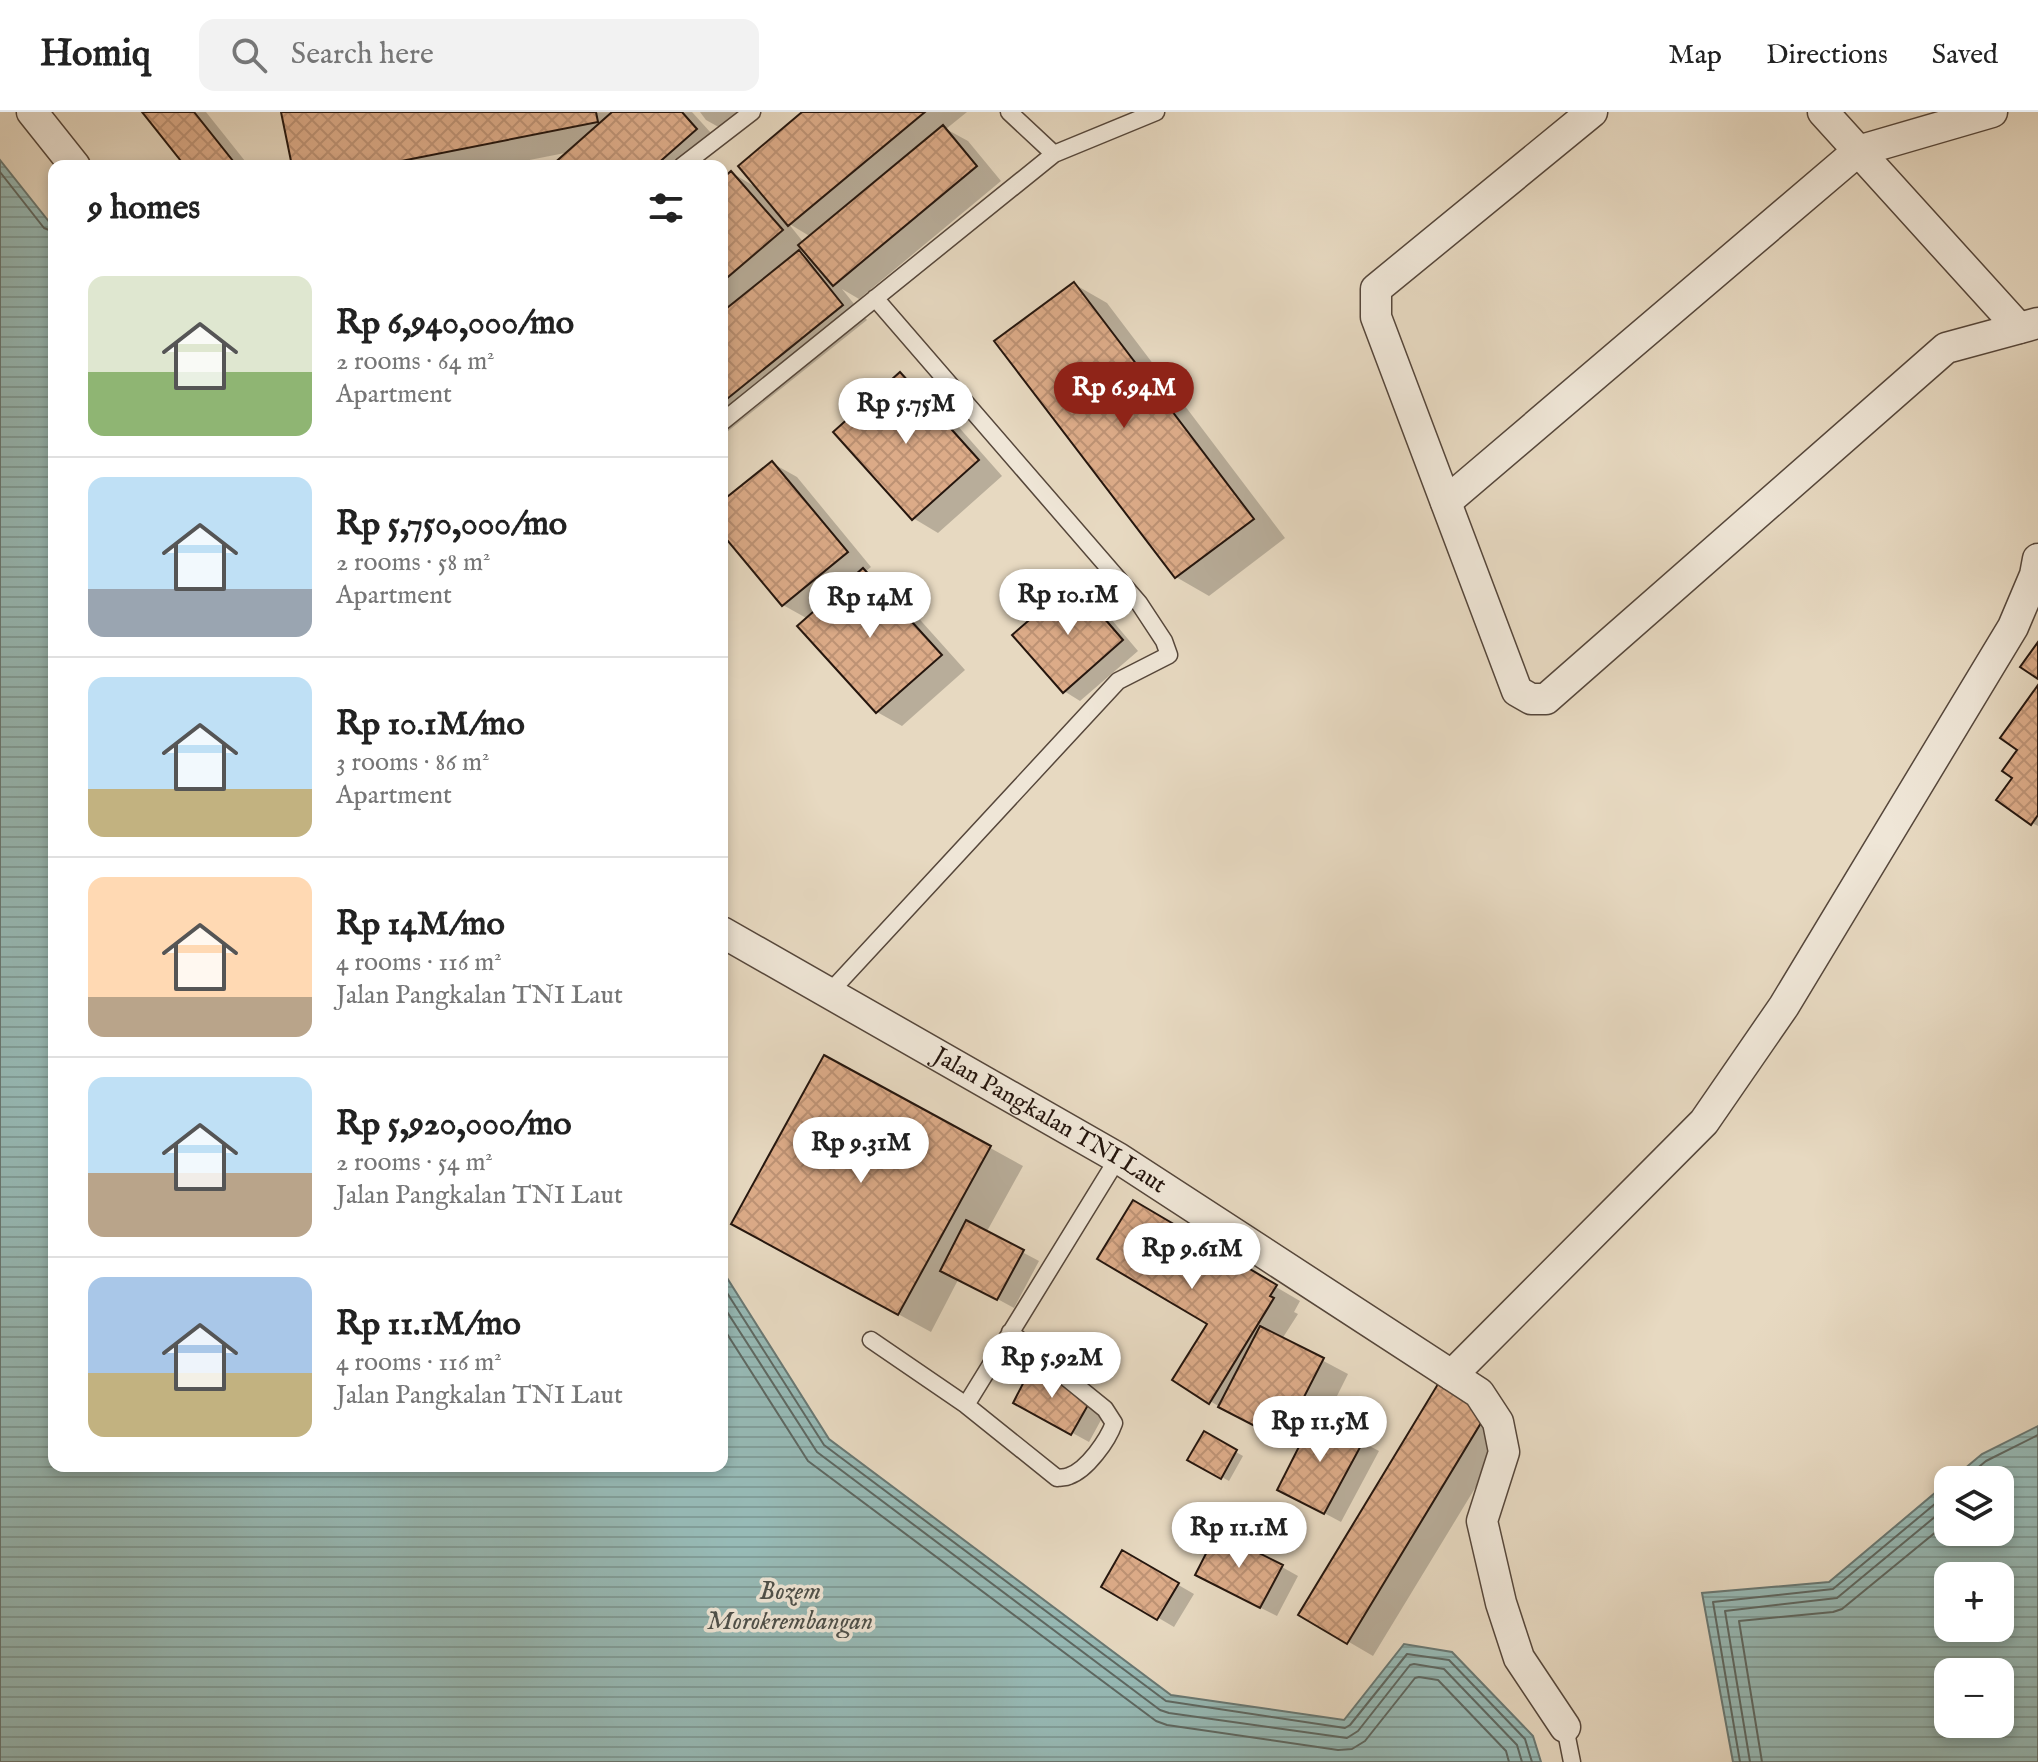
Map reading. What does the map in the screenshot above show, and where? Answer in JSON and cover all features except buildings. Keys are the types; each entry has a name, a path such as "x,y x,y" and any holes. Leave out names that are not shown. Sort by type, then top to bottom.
{"street":[{"path":"32,112 70,160"},
{"path":"1592,112 1376,289 1376,317 1517,691 1531,699 1546,699 1946,348 2029,326 1823,112"},
{"path":"1446,502 1858,151 1992,112"},
{"path":"1452,1375 1704,1122 1784,1006 2013,627 2035,575 2038,559"},
{"name":"Jalan Pangkalan TNI Laut","path":"728,935 1118,1158 1479,1393 1498,1422 1504,1452 1482,1521 1501,1603 1519,1658 1565,1727"}],"lane":[{"path":"690,160 752,112"},
{"path":"1009,112 1054,154"},
{"path":"728,417 1054,154 1156,112"},
{"path":"829,993 1118,681 1169,655 1164,641 1139,603 875,298"},
{"path":"966,1405 1118,1158"},
{"path":"871,1340 966,1405 1057,1478 1071,1476 1109,1437 1114,1423 1105,1409 1010,1332"},
{"name":"Jalan Pangkalan TNI Laut","path":"1565,1727 1572,1762"}],"water":[{"name":"Bozem Morokrembangan","path":"0,160 48,220 48,1472 728,1472 728,1279 829,1439 1171,1695 1344,1720 1404,1644 1452,1652 1533,1736 1541,1762 0,1762"},
{"path":"2038,1426 2038,1762 1733,1762 1702,1593 1829,1582 1934,1494 1934,1546 2014,1546 2014,1466 1968,1466 1982,1454"}]}
